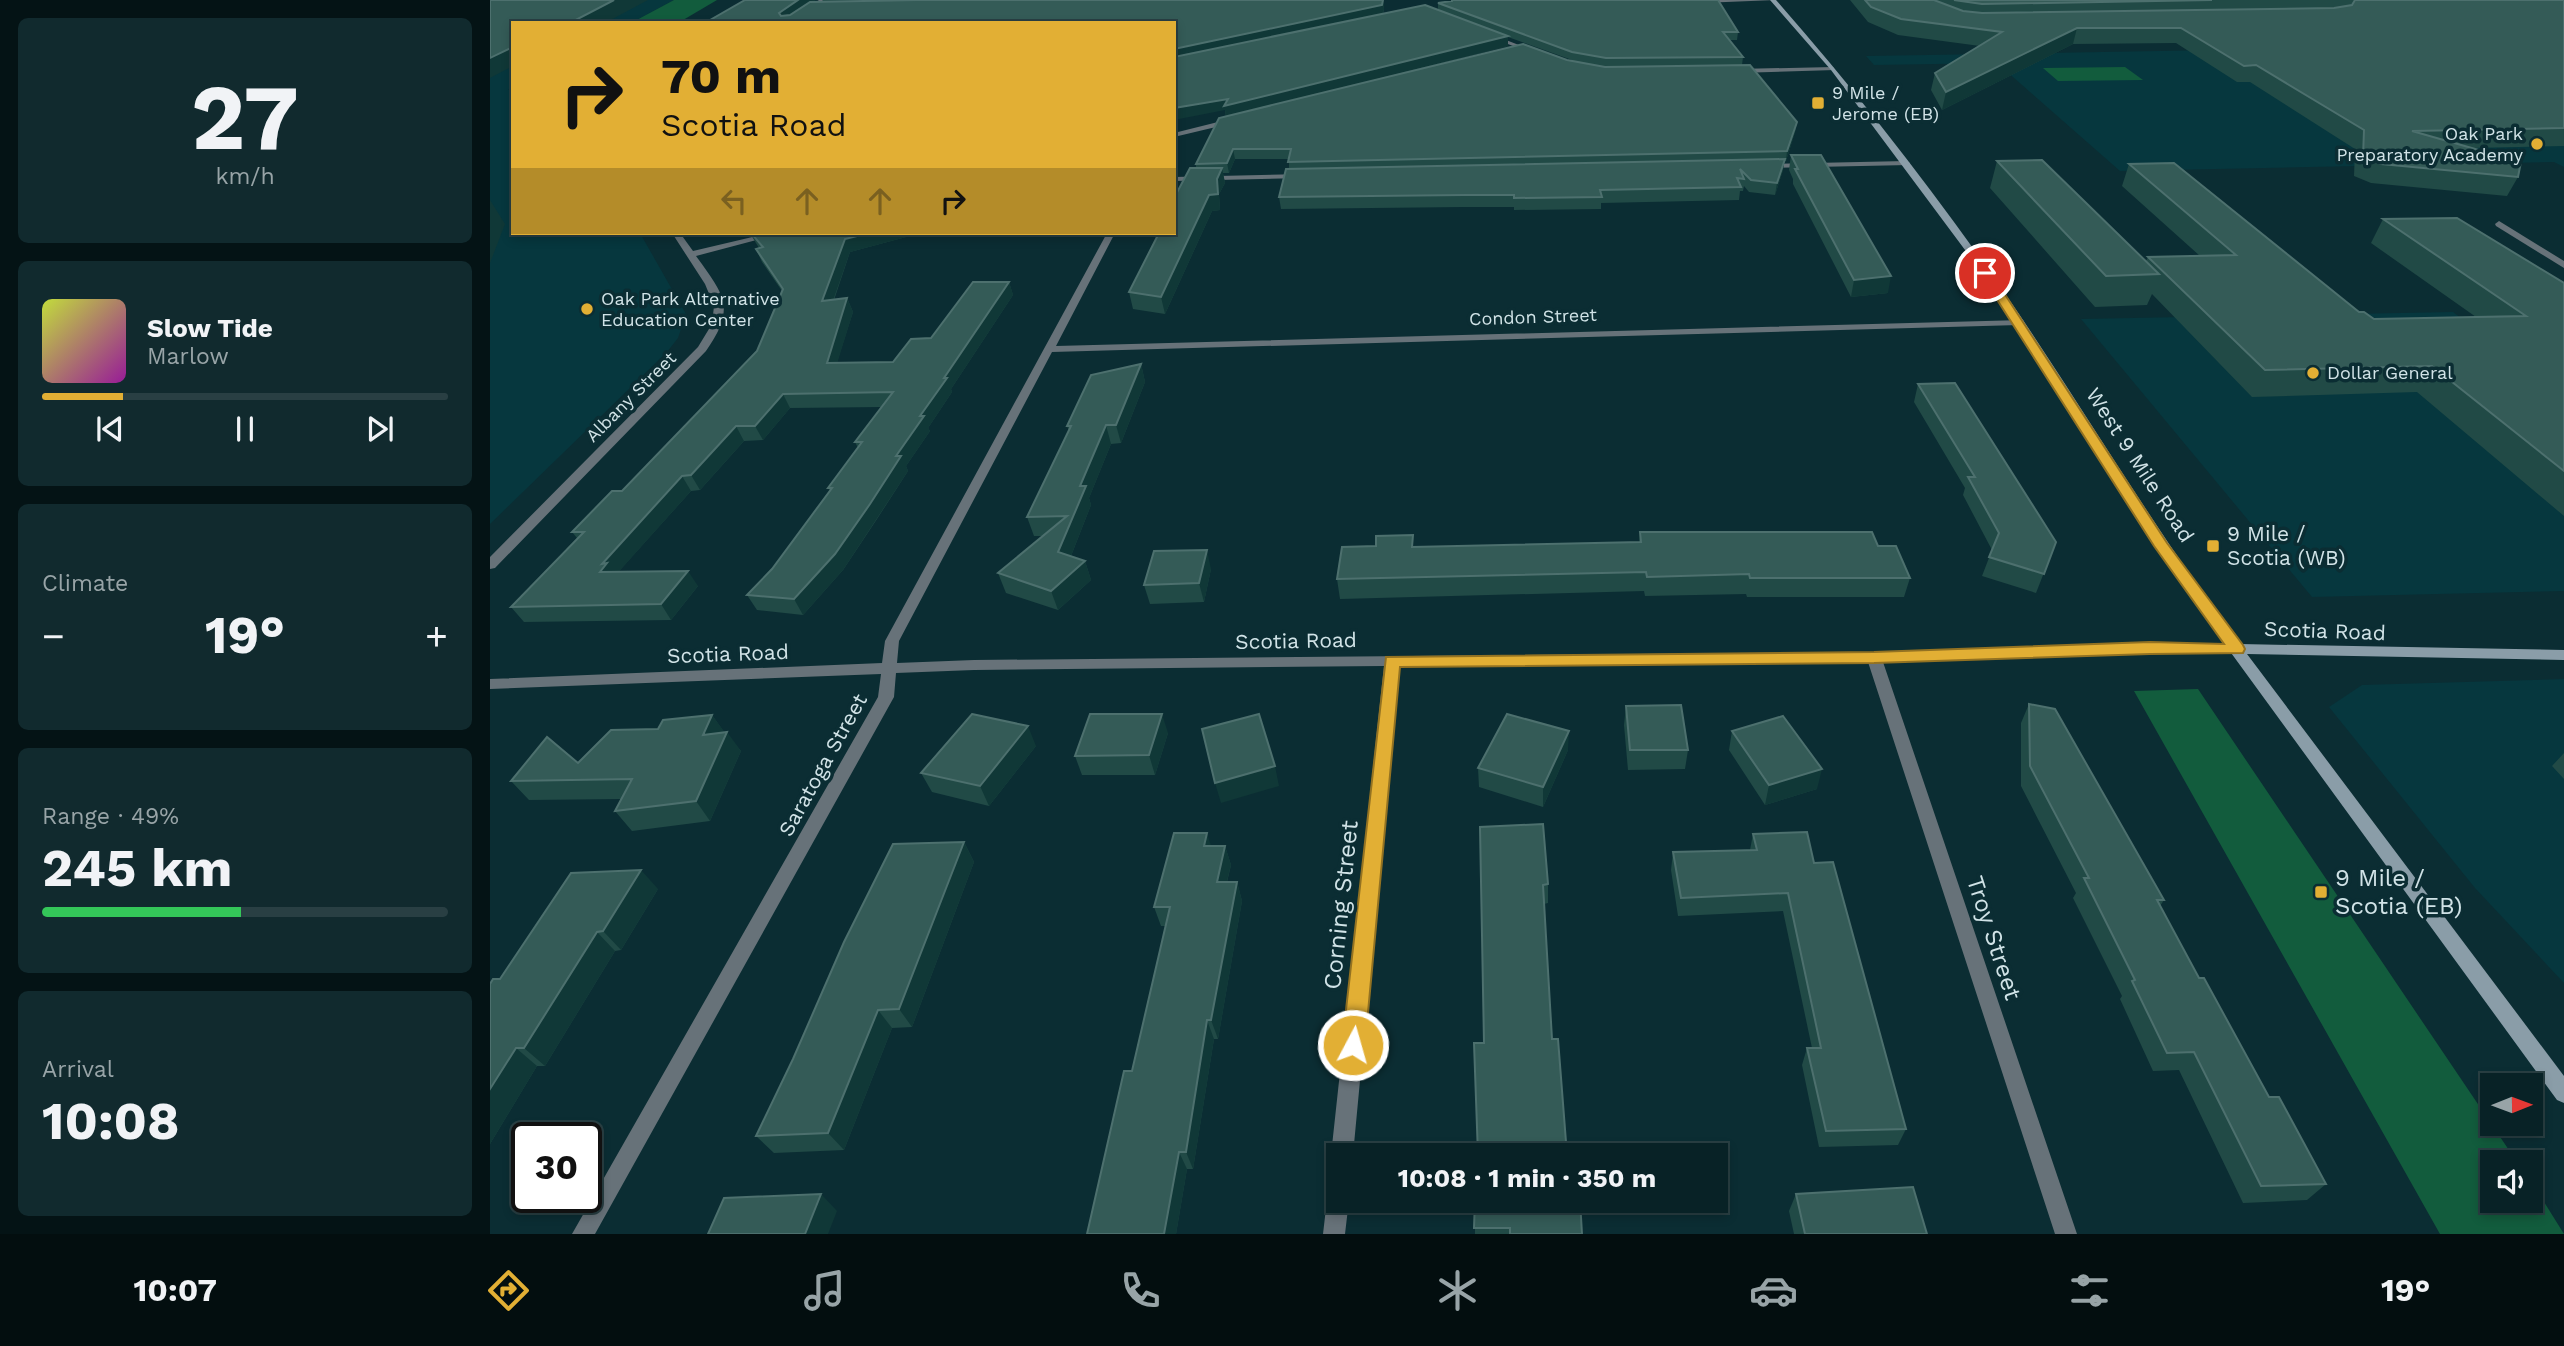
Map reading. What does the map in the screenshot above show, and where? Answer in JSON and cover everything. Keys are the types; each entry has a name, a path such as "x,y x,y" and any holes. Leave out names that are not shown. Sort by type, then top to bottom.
{"main road":[{"name":"West 9 Mile Road","path":"1773,0 1833,69 1906,163 2018,322 2162,546 2564,1093"},
{"name":"Scotia Road","path":"2237,649 2564,655"}],"street":[{"path":"791,21 823,0"},
{"path":"1692,1 1773,0"},
{"path":"813,7 830,6"},
{"path":"1477,30 1547,56"},
{"path":"1510,51 1523,47"},
{"path":"1726,71 1833,69"},
{"path":"1176,134 1241,118"},
{"path":"1756,166 1906,163"},
{"path":"1176,179 1313,176"},
{"path":"2499,224 2564,265"},
{"name":"Albany Street","path":"490,565 702,349 715,331 720,315 719,300 677,235"},
{"path":"689,255 771,235"},
{"name":"Saratoga Street","path":"583,1234 886,696 891,641 1110,235"},
{"name":"Condon Street","path":"1048,349 2018,322"},
{"name":"Scotia Road","path":"490,684 974,665 1874,657 2150,648 2237,649"},
{"name":"Troy Street","path":"1874,657 2066,1234"},
{"name":"Corning Street","path":"1343,1143 1392,661"},
{"path":"1334,1234 1336,1213"}],"shaded area":[{"name":"Oak Park Alternative Education Center","path":"498,0 674,0 635,21 511,21 511,88 508,90 511,90 511,235 641,235 686,314 678,338 667,352 490,524 490,4"},
{"path":"2564,0 2564,167 2554,162 2120,171 1997,63 1874,65 1866,56 2517,45"},
{"path":"2453,312 2564,395 2564,591 2312,597 2081,319"},
{"path":"2564,679 2564,983 2475,888 2329,707 2362,685"}],"green space":[{"path":"674,0 717,0 681,21 635,21"},
{"path":"2125,67 2143,80 2058,81 2043,68"},
{"path":"2198,689 2480,1107 2480,1136 2499,1136 2509,1150 2480,1150 2480,1213 2543,1213 2543,1200 2564,1234 2440,1234 2134,691"}],"building":[{"path":"490,0 614,0 574,21 511,21 511,48 490,58"},
{"path":"745,0 798,0 779,13 781,16 790,15 810,2 1383,0 1382,5 1176,49 1176,21 708,21"},
{"path":"1452,0 1718,0 1738,32 1723,32 1743,57 1606,58 1572,52 1438,3"},
{"path":"1865,0 1934,0 1963,11 1982,13 2334,8 2352,5 2355,0 2564,0 2564,128 2412,131 2521,162 2518,177 2381,164 2363,157 2364,130 2256,65 2244,66 2181,28 2077,28 1946,92 1935,73 2002,32 1901,19 1871,7"},
{"path":"1954,0 2212,0 1982,4"},
{"path":"1425,5 1508,36 1224,106 1228,99 1176,108 1176,57"},
{"path":"1523,44 1567,60 1605,67 1750,65 1797,122 1787,151 1288,162 1291,149 1233,149 1227,163 1196,164 1219,118"},
{"path":"1791,155 1821,155 1891,276 1854,280 1795,169 1798,169"},
{"path":"1785,159 1777,183 1751,180 1740,169 1744,179 1737,178 1741,187 1600,190 1602,197 1279,197 1286,169"},
{"path":"2042,160 2159,274 2106,276 1997,161"},
{"path":"2174,163 2359,312 2364,312 2374,319 2526,316 2383,219 2457,218 2564,283 2564,471 2432,366 2265,370 2148,257 2236,255 2129,164"},
{"path":"1190,168 1222,168 1217,179 1218,194 1209,195 1161,297 1129,292 1158,235 1176,235 1176,194"},
{"path":"753,235 861,235 845,239 822,301 847,298 827,363 893,362 911,339 931,338 973,282 1009,282 920,416 924,416 896,456 901,456 870,504 835,554 794,599 747,595 772,569 832,488 828,488 862,442 855,442 893,392 783,394 755,426 736,426 691,475 682,476 602,564 607,563 600,572 688,571 661,604 511,607 584,532 572,532 612,491 622,491 757,351 783,289 756,249 763,247"},
{"path":"1141,364 1116,425 1106,425 1080,486 1086,486 1058,552 1085,561 1051,591 998,573 1067,516 1027,517 1071,426 1067,426 1091,375"},
{"path":"1955,383 2056,542 2044,574 1989,557 1999,533 1968,477 1975,477 1918,384"},
{"path":"1640,532 1872,532 1878,546 1896,546 1910,578 1750,578 1749,574 1647,577 1646,572 1337,579 1342,547 1376,546 1376,536 1413,535 1412,547 1641,542"},
{"path":"1207,550 1199,583 1144,585 1154,551"},
{"path":"2029,704 2055,709 2164,900 2157,900 2199,978 2204,978 2269,1097 2279,1097 2326,1184 2261,1186 2194,1052 2167,1053 2132,981 2135,980 2084,878 2089,878 2030,766"},
{"path":"1681,705 1688,750 1630,750 1626,706"},
{"path":"972,714 1028,726 980,786 921,773"},
{"path":"1090,714 1162,714 1149,755 1075,756"},
{"path":"1259,714 1275,766 1215,783 1202,729"},
{"path":"1507,714 1569,731 1543,787 1478,768"},
{"path":"712,715 703,735 727,732 696,801 615,811 632,779 511,781 547,737 578,763 611,730 658,729 663,720"},
{"path":"1783,716 1822,769 1769,785 1732,731"},
{"path":"1543,824 1548,884 1543,885 1552,1039 1558,1039 1566,1143 1478,1143 1474,1043 1484,1043 1480,827"},
{"path":"1807,832 1814,863 1833,862 1906,1129 1826,1131 1807,1048 1821,1048 1788,893 1681,898 1673,852 1757,850 1753,834"},
{"path":"1174,833 1207,833 1204,846 1225,846 1217,882 1237,882 1211,1020 1207,1020 1186,1152 1179,1152 1164,1234 1087,1234 1124,1071 1132,1071 1170,907 1154,907"},
{"path":"964,842 899,1009 878,1010 828,1133 756,1136 844,942 893,844"},
{"path":"641,870 603,931 597,932 524,1048 516,1048 490,1089 490,984 493,979 500,979 571,873"},
{"path":"1913,1187 1927,1234 1805,1234 1796,1194"},
{"path":"821,1194 805,1234 708,1234 724,1198"},
{"path":"1475,1213 1581,1213 1582,1234 1510,1234 1510,1228 1474,1228"}],"place":[{"name":"9 Mile / Jerome (EB)","path":"1818,103"},
{"name":"Oak Park Preparatory Academy","path":"2537,144"},
{"name":"Oak Park Alternative Education Center","path":"587,309"},
{"name":"Dollar General","path":"2313,373"},
{"name":"9 Mile / Scotia (WB)","path":"2213,546"},
{"name":"9 Mile / Scotia (EB)","path":"2321,892"}],"route":[{"path":"1353,1045 1392,661 1874,657 2150,648 2237,649 2162,546 1985,273"}]}
